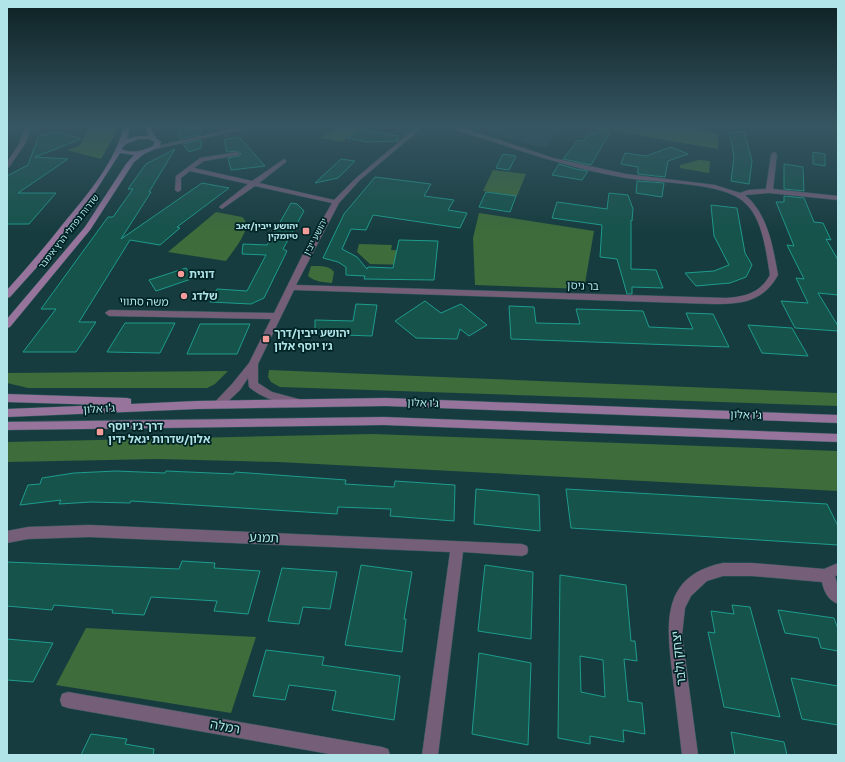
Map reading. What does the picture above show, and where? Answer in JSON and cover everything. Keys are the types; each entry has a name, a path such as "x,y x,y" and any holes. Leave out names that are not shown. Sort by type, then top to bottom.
{"main road":[{"name":"שדרות נפתלי הרץ אימבר","path":"7,294 19,282 89,197 112,162"},
{"name":"שדרות נפתלי הרץ אימבר","path":"7,325 99,212 132,162"},
{"path":"7,398 197,405"},
{"name":"ג'ו אלון","path":"7,414 217,404 386,402 838,419"},
{"name":"ג'ו אלון","path":"7,426 384,421 838,438"},
{"path":"7,430 20,426"}],"street":[{"path":"178,190 178,177 199,162"},
{"path":"222,207 283,162"},
{"name":"יהושע ייבין","path":"217,404 236,387 253,364 308,252 336,202 358,179 379,162"},
{"path":"560,162 583,168 626,176 715,187 740,195 748,192 769,191 838,198"},
{"path":"769,191 773,162"},
{"path":"189,169 336,202"},
{"name":"בר ניסן","path":"292,287 716,301 746,298 765,290 774,275 762,223 756,209 740,195"},
{"name":"משה סתווי","path":"109,313 276,316"},
{"name":"יהושע ייבין","path":"253,364 253,384 260,392 271,397 300,403"},
{"name":"תמנע","path":"7,537 28,533 89,532 457,546 522,550"},
{"path":"430,755 457,546"},
{"name":"יצחק ולבר","path":"690,755 675,636 676,618 680,600 687,589 699,579 712,572 730,570 833,572"},
{"path":"833,572 830,588 838,597"},
{"name":"רמלה","path":"68,700 382,755"}],"green space":[{"path":"693,162 710,162 709,173 680,168 680,165"},
{"path":"493,170 526,174 517,196 483,191"},
{"path":"216,212 242,217 245,221 246,226 242,239 226,261 168,252"},
{"path":"479,213 594,231 584,289 475,285 473,238"},
{"path":"359,244 392,245 391,250 412,251 410,265 370,264 357,252"},
{"path":"311,266 324,266 332,270 334,272 332,283 316,281 308,276"},
{"path":"269,370 838,393 838,406 280,387 271,382 268,377"},
{"path":"228,371 215,384 207,388 28,388 7,383 7,373"},
{"path":"372,434 838,451 838,491 278,462 158,459 7,462 7,442"},
{"path":"86,628 256,637 231,713 56,685"}],"building":[{"path":"29,162 64,162 18,193 56,193 29,224 7,224 7,176 28,165"},
{"path":"151,162 167,162 149,192 151,192 121,239 202,183 229,188 177,227 180,228 160,245 130,240 79,322 96,322 76,352 23,352 56,309 41,309 108,217 113,217 133,189 128,189 146,164"},
{"path":"229,162 261,162 265,166 231,170"},
{"path":"338,162 354,162 338,178 315,183"},
{"path":"499,162 513,162 509,170 496,168"},
{"path":"575,162 593,162 591,165"},
{"path":"622,162 668,162 665,177 638,174 638,167 621,164"},
{"path":"733,162 752,162 749,184 731,181"},
{"path":"813,162 825,162 825,166 813,164"},
{"path":"559,164 588,171 582,180 552,175"},
{"path":"784,164 803,167 804,191 784,189"},
{"path":"375,177 431,184 424,196 454,200 448,210 467,213 460,228 373,215 366,230 351,229 342,249 357,257 367,269 368,267 393,268 399,240 438,241 434,280 364,279 365,276 346,275 346,267 338,262 323,258 344,214"},
{"path":"637,181 664,183 662,197 636,193"},
{"path":"486,192 516,196 510,212 479,207"},
{"path":"609,193 628,195 633,209 632,221 631,220 631,269 656,270 663,288 632,287 632,294 627,294 617,259 600,257 602,225 552,218 557,202 607,209"},
{"path":"784,196 804,198 814,222 823,223 831,240 826,239 838,260 838,295 818,293 838,326 838,331 795,328 781,301 808,303 796,278 804,279 787,245 794,246 776,202 784,202"},
{"path":"291,203 297,204 304,211 283,249 287,251 264,298 251,304 210,302 217,289 247,291 266,255 242,254 243,244 267,245"},
{"path":"711,205 737,208 745,253 752,265 746,277 730,283 696,286 685,273 714,271 729,265 714,236"},
{"path":"186,268 194,278 156,291 149,280"},
{"path":"425,301 441,313 461,304 487,325 469,336 460,329 457,339 416,338 395,321"},
{"path":"356,304 377,305 372,336 315,334 315,320 353,321"},
{"path":"509,306 534,307 536,323 580,324 576,309 643,311 649,327 693,329 686,313 713,314 729,347 511,339"},
{"path":"125,323 175,323 160,353 107,352"},
{"path":"200,324 250,324 237,354 187,354"},
{"path":"748,325 792,328 808,356 762,353"},
{"path":"116,471 165,473 166,471 234,474 235,472 346,480 345,484 394,487 395,481 455,485 454,521 390,516 391,509 338,507 337,514 131,501 130,503 91,502 59,504 61,500 20,505 28,485 40,484 42,478 74,473"},
{"path":"476,489 539,495 540,531 474,524"},
{"path":"566,489 827,504 838,526 838,545 571,528"},
{"path":"182,561 215,563 214,568 260,571 248,614 214,611 217,601 151,597 144,615 112,613 113,610 54,605 52,610 7,606 7,562 179,569"},
{"path":"361,565 412,572 404,619 406,619 402,652 345,645"},
{"path":"485,565 533,572 531,639 478,631"},
{"path":"282,568 337,572 330,609 303,607 299,624 268,621"},
{"path":"560,575 626,585 631,641 635,641 637,661 624,659 628,701 642,703 645,734 623,730 624,742 590,736 590,744 558,738","holes":["580,656 603,660 605,697 581,692"]},
{"path":"732,605 750,607 780,717 724,707 708,632 715,633 711,611 734,614"},
{"path":"778,610 834,618 838,629 838,651 821,648 818,638 785,633"},
{"path":"7,639 53,643 33,682 7,680"},
{"path":"266,650 324,657 322,665 400,676 394,720 332,710 336,691 289,685 285,700 253,696"},
{"path":"479,653 531,663 528,745 472,734"},
{"path":"791,678 838,686 838,725 802,719"},
{"path":"731,732 784,742 787,755 735,755"},
{"path":"91,734 127,739 125,744 154,749 153,755 81,755"}],"place":[{"name":"יהושע ייבין/זאב טיומקין","path":"306,231"},
{"name":"דוגית","path":"181,274"},
{"name":"שלדג","path":"184,296"},
{"name":"יהושע ייבין/דרך ג׳ו יוסף אלון","path":"266,339"},
{"name":"דרך ג׳ו יוסף אלון/שדרות יגאל ידין","path":"100,432"}]}
